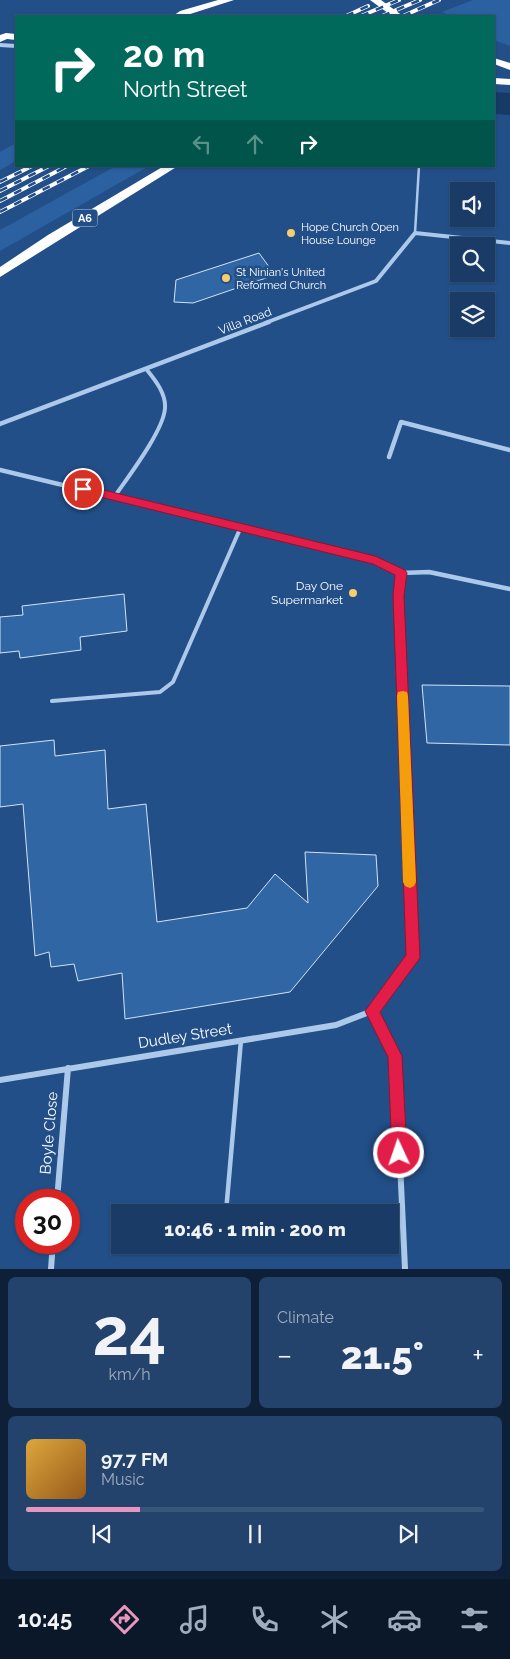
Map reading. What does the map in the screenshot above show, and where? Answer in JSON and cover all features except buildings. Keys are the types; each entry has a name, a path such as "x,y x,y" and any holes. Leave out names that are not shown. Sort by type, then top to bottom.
{"highway":[{"path":"178,15 229,0"},
{"path":"375,0 397,15"},
{"path":"495,61 510,67"},
{"path":"495,81 510,82"},
{"name":"A6","path":"0,273 52,238 171,167"}],"street":[{"path":"4,39 15,45"},
{"path":"414,233 510,243"},
{"name":"Villa Road","path":"0,424 147,370 376,281 414,233"},
{"path":"389,456 402,422 510,450"},
{"path":"0,470 115,496 240,529 375,560 401,573 429,572 510,589"},
{"path":"401,573 399,596 413,958 372,1011 395,1056 405,1269"},
{"name":"Dudley Street","path":"0,1080 336,1025 372,1011"},
{"name":"Boyle Close","path":"58,1189 68,1068"},
{"path":"51,1269 52,1254"}],"lane":[{"path":"414,233 419,167"},
{"path":"115,496 153,438 166,410 161,386 147,370"},
{"path":"52,701 160,692 173,682 240,529"},
{"path":"227,1204 241,1040"}],"shaded area":[{"path":"473,0 510,0 510,46 495,40 495,15 447,15 442,12"},
{"path":"15,144 15,162 0,170 0,152"},
{"path":"114,167 147,167 0,251 0,230"}],"waterway":[{"path":"495,103 510,104"}],"railway":[{"path":"363,15 399,0"},
{"path":"384,15 420,0"},
{"path":"405,15 439,0"},
{"path":"348,15 368,6"},
{"path":"0,182 30,167"},
{"path":"0,191 47,167"},
{"path":"0,201 65,167"},
{"path":"0,212 87,167"}],"slow traffic":[{"path":"403,696 410,882"}],"place":[{"name":"Hope Church Open House Lounge","path":"291,233"},
{"name":"St Ninian's United Reformed Church","path":"226,278"},
{"name":"Day One Supermarket","path":"353,593"}],"route":[{"path":"83,489 240,529 375,560 401,573 399,596 413,958 372,1011 395,1056 399,1153"}]}
